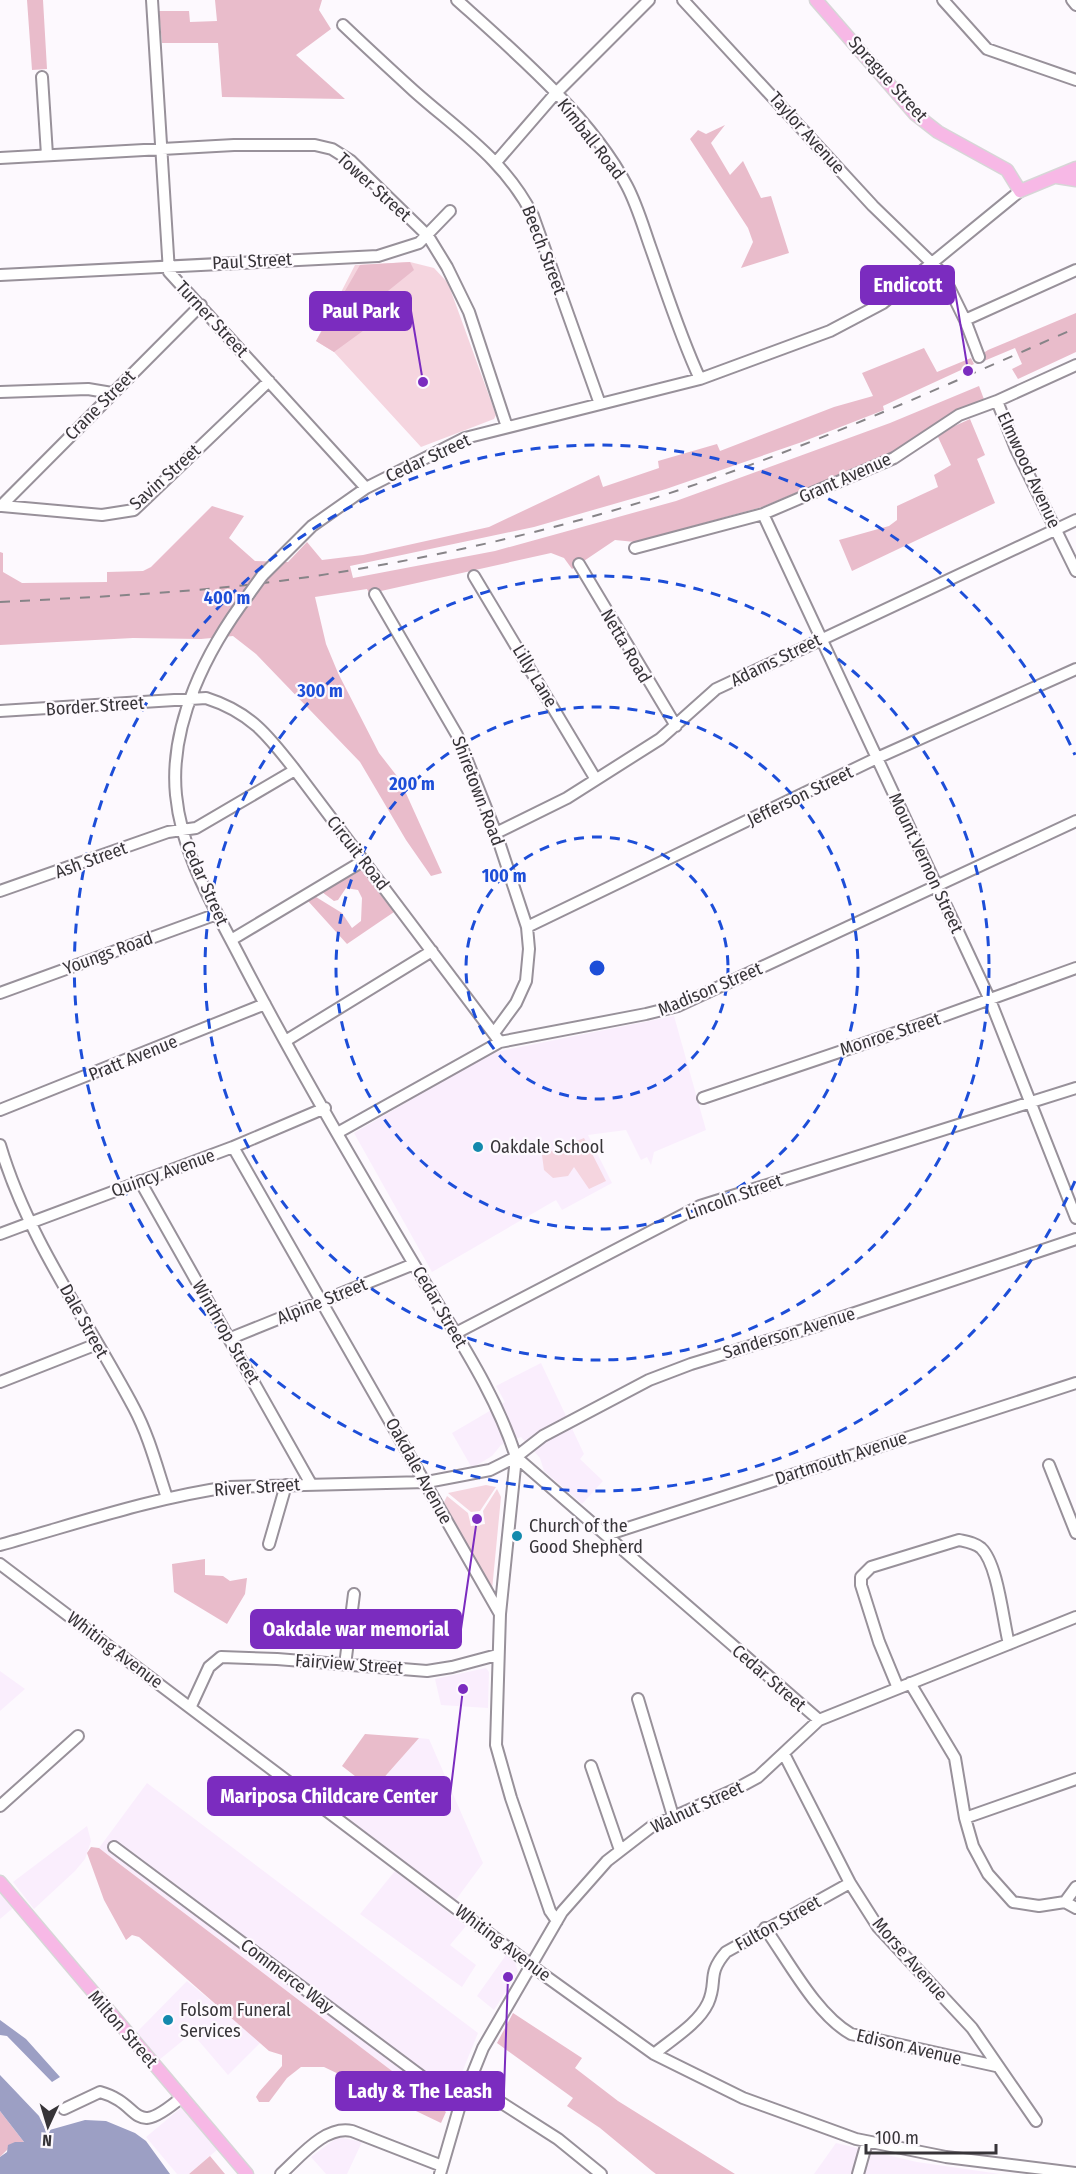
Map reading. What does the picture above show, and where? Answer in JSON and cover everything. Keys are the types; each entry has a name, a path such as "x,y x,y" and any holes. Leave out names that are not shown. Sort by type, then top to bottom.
{"main road":[{"name":"Sprague Street","path":"816,0 915,114 938,132 1007,170 1020,191"},
{"path":"1020,191 1076,168"},
{"path":"1057,177 1076,180"},
{"name":"Milton Street","path":"0,1882 247,2174"}],"street":[{"name":"Turner Street","path":"152,0 167,266 172,276 201,305 366,488"},
{"name":"Kimball Road","path":"458,0 555,94 595,139 627,186 687,350 700,379"},
{"path":"497,161 555,94 649,0"},
{"name":"Taylor Avenue","path":"683,0 881,214 922,256 933,263 949,285 979,357"},
{"path":"943,0 987,49 1076,80"},
{"path":"1072,0 1076,4"},
{"name":"Beech Street","path":"343,25 414,91 497,161 522,195 533,216 600,404"},
{"path":"42,77 47,155"},
{"name":"Tower Street","path":"0,158 234,145 315,145 332,149 351,161 428,236 447,267 469,312 507,427"},
{"name":"Cedar Street","path":"819,1720 516,1457 503,1422 456,1333 265,1004 198,878 182,831 176,795 176,763 191,699 216,644 249,594 262,576 312,526 366,488 465,438 700,379 830,331 883,303 1020,191"},
{"path":"428,236 450,211"},
{"name":"Paul Street","path":"0,275 378,256 401,250 428,236"},
{"path":"965,320 1076,270"},
{"name":"Crane Street","path":"1,506 201,305"},
{"name":"Grant Avenue","path":"635,548 762,514 894,458 959,415 997,401 1076,365"},
{"name":"Savin Street","path":"1,506 102,515 134,510 269,381"},
{"path":"0,392 88,388 112,393"},
{"name":"Elmwood Avenue","path":"997,401 1016,449 1076,571"},
{"name":"Mount Vernon Street","path":"762,514 990,1000 1076,1218"},
{"name":"Adams Street","path":"496,833 567,798 676,726 716,689 1055,527 1076,520"},
{"name":"Netta Road","path":"579,564 676,726"},
{"name":"Lilly Lane","path":"474,576 595,778"},
{"name":"Shiretown Road","path":"375,594 458,735 496,833 526,927 529,949 526,981 497,1037"},
{"name":"Jefferson Street","path":"526,927 877,758 1076,669"},
{"name":"Circuit Road","path":"191,699 206,698 224,704 254,721 295,770 497,1037"},
{"name":"Border Street","path":"0,711 191,699"},
{"name":"Ash Street","path":"0,891 168,832 193,830 295,770"},
{"name":"Madison Street","path":"339,1132 497,1037 646,1014 678,1006 1076,821"},
{"path":"231,940 363,861"},
{"name":"Youngs Road","path":"0,993 217,914"},
{"path":"287,1040 432,951"},
{"name":"Monroe Street","path":"703,1098 990,1000 1076,968"},
{"name":"Pratt Avenue","path":"0,1110 265,1004"},
{"name":"Lincoln Street","path":"456,1333 700,1206 1076,1088"},
{"name":"Quincy Avenue","path":"0,1234 233,1147 325,1108"},
{"name":"Dale Street","path":"0,1145 11,1182 29,1223 135,1409 154,1455 167,1498"},
{"name":"Oakdale Avenue","path":"233,1147 427,1482 500,1614"},
{"name":"Winthrop Street","path":"140,1181 231,1338 311,1484"},
{"name":"Sanderson Avenue","path":"516,1457 543,1436 649,1380 1076,1239"},
{"name":"Alpine Street","path":"231,1338 414,1264"},
{"path":"0,1382 97,1344"},
{"name":"Dartmouth Avenue","path":"606,1536 1076,1383"},
{"path":"516,1457 497,1654 496,1745 511,1798 550,1911 557,1921"},
{"name":"River Street","path":"0,1545 167,1498 229,1487 427,1482 489,1470 516,1457"},
{"path":"1049,1465 1076,1533"},
{"path":"269,1544 286,1485"},
{"path":"898,1688 879,1642 861,1585 861,1577 871,1567 959,1540 973,1543 987,1555 995,1577 1009,1644"},
{"name":"Whiting Avenue","path":"0,1564 532,1965 654,2054 743,2098 821,2128 867,2142 946,2157 1076,2174"},
{"path":"345,1665 354,1594"},
{"name":"Walnut Street","path":"441,2170 468,2082 490,2035 557,1921 578,1891 620,1850 651,1827 734,1791 758,1777 819,1720 1076,1617"},
{"name":"Fairview Street","path":"191,1706 209,1667 221,1657 434,1671 497,1654"},
{"path":"910,1683 955,1758 965,1818 973,1846 988,1874 1013,1902 1039,1906 1065,1902 1076,1908"},
{"path":"638,1699 673,1816"},
{"path":"0,1806 78,1736"},
{"name":"Morse Avenue","path":"784,1754 850,1883 878,1927 972,2028 1036,2121"},
{"path":"591,1766 620,1850"},
{"path":"965,1818 1076,1779"},
{"name":"Commerce Way","path":"114,1846 460,2105"},
{"name":"Fulton Street","path":"654,2054 703,2011 709,2001 713,1970 726,1952 765,1928 850,1883"},
{"path":"1065,1902 1076,1887"},
{"name":"Edison Avenue","path":"765,1928 827,2015 840,2028 851,2034 996,2066"},
{"path":"468,2082 558,2139 602,2174"},
{"path":"64,2109 100,2092 139,2116 152,2118 158,2117 182,2097"},
{"path":"281,2174 325,2136 337,2129 352,2131 441,2170"},
{"path":"858,2174 867,2142"}],"shaded area":[{"path":"27,0 43,0 47,69 32,70"},
{"path":"215,0 322,0 319,10 331,29 296,55 345,99 222,97 218,43 162,43 159,11 189,11 190,22 217,21"},
{"path":"725,125 711,143 730,175 743,161 761,198 771,196 789,253 741,268 753,242 748,228 690,139 698,130 706,134"},
{"path":"410,262 434,268 448,283 496,415 494,419 421,447 334,352 316,341 355,265"},
{"path":"410,262 414,270 383,295 393,309 334,352 316,341 360,265"},
{"path":"1076,313 1076,352 1018,379 1012,369 1022,364 1015,348 984,361 982,354 988,350"},
{"path":"924,348 937,372 971,358 974,364 883,406 884,410 802,442 666,489 534,527 350,566 353,578 495,551 676,501 890,423 979,386 985,402 891,453 762,507 635,542 615,540 572,569 564,558 551,553 381,591 369,593 367,589 315,597 326,644 338,673 379,753 400,780 442,873 431,876 406,840 360,762 256,654 233,636 201,639 133,638 0,645 0,552 3,553 3,572 22,583 107,582 107,572 143,571 151,567 212,506 244,516 229,538 255,561 288,562 307,542 322,560 363,555 489,527 599,475 603,487 659,468 658,461 717,444 720,451 834,407 873,396 862,373"},
{"path":"970,419 985,455 977,459 995,503 852,571 839,540 889,526 897,520 897,506 938,487 934,475 951,465 938,437 948,429"},
{"path":"357,870 361,870 394,912 347,944 308,901 316,897 342,913 352,928 361,921 362,898 358,890 346,888 338,900 334,901 322,892"},
{"name":"Oakdale School","path":"674,1016 706,1130 654,1152 651,1165 647,1157 641,1160 626,1130 588,1135 612,1183 562,1210 556,1200 432,1272 354,1133 491,1053"},
{"path":"584,1138 606,1181 589,1189 574,1167 568,1176 553,1178 544,1170 542,1155"},
{"path":"541,1363 584,1454 580,1459 603,1481 582,1504 544,1471 540,1458 521,1437 501,1445 492,1456 472,1468 452,1433 505,1402 496,1386"},
{"path":"486,1485 496,1487 480,1511 471,1512 448,1493"},
{"path":"497,1489 501,1497 492,1590 444,1502 447,1496 468,1513 471,1526 485,1524 483,1511"},
{"path":"205,1559 205,1575 223,1576 230,1581 247,1578 245,1594 227,1624 174,1592 172,1564"},
{"path":"486,1668 489,1672 488,1708 441,1705 435,1679"},
{"path":"0,1671 25,1689 0,1711"},
{"path":"365,1734 419,1738 373,1790 342,1766"},
{"path":"419,1738 429,1739 483,1863 455,1901 347,1820"},
{"path":"147,1783 478,2033 446,2112 99,1848"},
{"path":"87,1826 91,1841 85,1859 34,1909 13,1882"},
{"path":"91,1847 99,1848 446,2112 441,2123 324,2067 301,2067 287,2078 269,2102 259,2102 256,2097 282,2066 282,2055 269,2051 139,1937 132,1935 126,1940 104,1900 87,1853"},
{"path":"395,1871 466,1926 450,1945 476,1965 462,1987 360,1914"},
{"path":"0,1893 13,1908 0,1919"},
{"path":"506,1955 515,1962 518,1972 494,2010 477,1996"},
{"path":"187,1981 261,2042 228,2075 192,2033 159,2060 136,2033"},
{"path":"513,2013 582,2058 575,2068 618,2101 735,2174 656,2174 600,2128 567,2106 573,2098 497,2043"},
{"path":"182,2107 218,2149 189,2174 177,2174 146,2137"},
{"path":"0,2111 24,2142 8,2149 0,2157"},
{"path":"338,2137 362,2142 347,2174 326,2174 311,2157"},
{"path":"836,2143 917,2162 1000,2174 814,2174"},
{"path":"210,2156 225,2174 189,2174"}],"water":[{"path":"0,2020 26,2039 60,2077 52,2082 7,2036 0,2035"},
{"path":"0,2075 39,2116 46,2131 85,2120 106,2121 135,2133 146,2141 170,2174 0,2174 0,2157 7,2152 8,2145 24,2142 0,2111"}],"railway":[{"path":"0,602 176,592 280,581 420,558 558,526 703,482 811,442 1076,328"}],"place":[{"name":"Endicott","path":"968,371"},
{"name":"Paul Park","path":"423,382"},
{"name":"Oakdale School","path":"478,1147"},
{"name":"Oakdale war memorial","path":"477,1519"},
{"name":"Church of the Good Shepherd","path":"517,1536"},
{"name":"Mariposa Childcare Center","path":"463,1689"},
{"name":"Lady & The Leash","path":"508,1977"},
{"name":"Folsom Funeral Services","path":"168,2020"}]}
